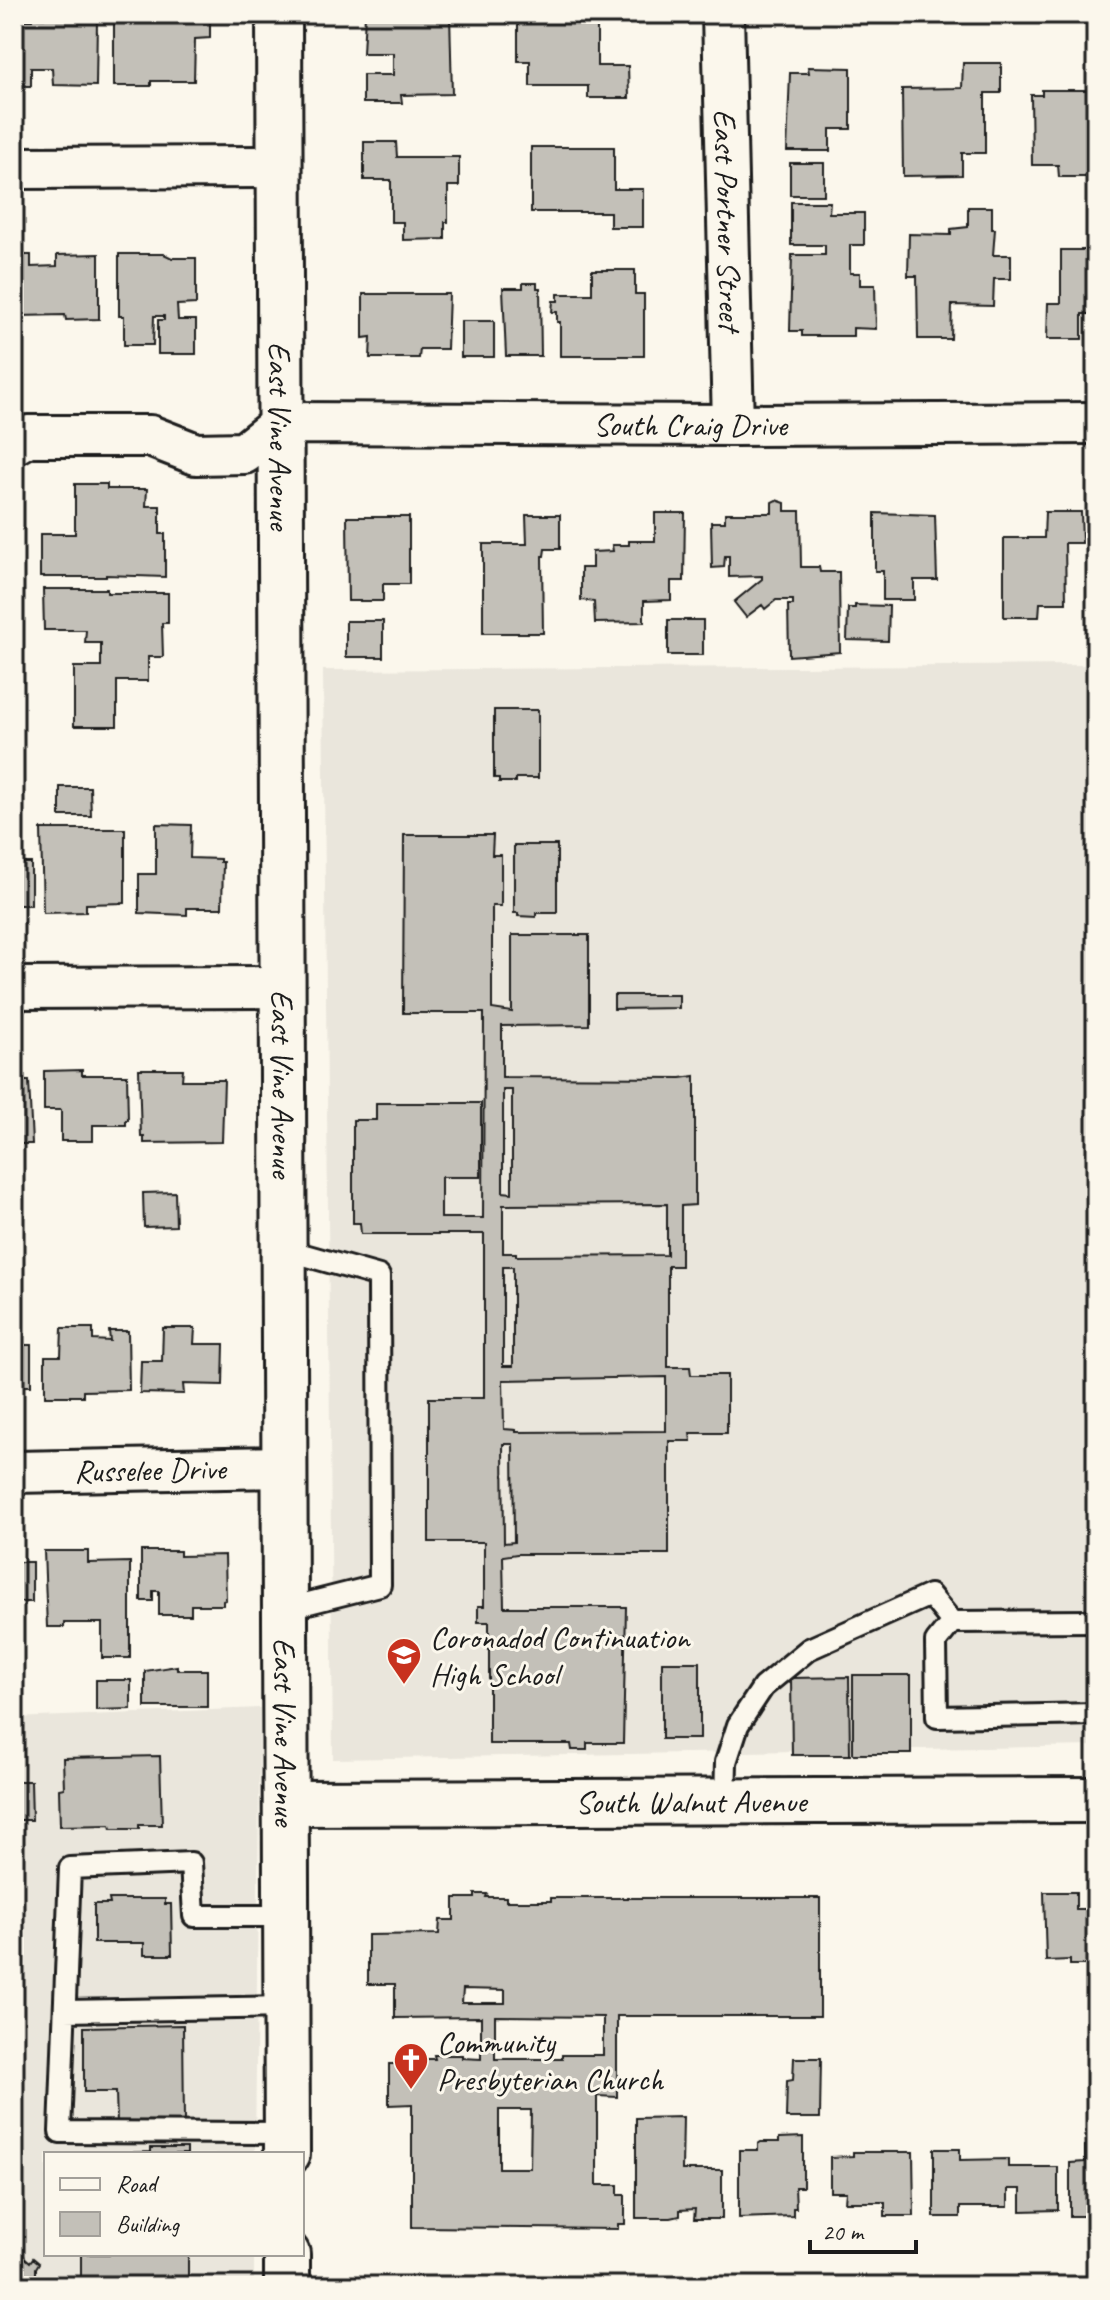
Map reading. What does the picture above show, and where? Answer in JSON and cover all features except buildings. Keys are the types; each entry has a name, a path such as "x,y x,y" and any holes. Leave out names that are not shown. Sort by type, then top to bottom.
{"street":[{"name":"East Vine Avenue","path":"279,14 287,2144"},
{"name":"East Portner Street","path":"723,14 733,425"},
{"path":"14,168 280,167"},
{"path":"14,444 28,436 150,436 196,454 244,453 282,423"},
{"name":"South Craig Drive","path":"282,423 1096,423"},
{"path":"14,988 282,987"},
{"name":"Russelee Drive","path":"14,1472 284,1467"},
{"name":"South Walnut Avenue","path":"287,1803 1096,1800"},
{"path":"287,2256 287,2286"}],"lane":[{"path":"283,1249 379,1276 380,1585 285,1609"},
{"path":"725,1802 726,1762 738,1725 763,1687 809,1649 930,1595 952,1622"},
{"path":"952,1622 1096,1621"},
{"path":"952,1622 936,1642 937,1717 1096,1714"},
{"path":"287,1916 194,1916 191,1863 70,1868 60,2132 287,2144"},
{"path":"65,2011 287,2007"}],"shaded area":[{"path":"1096,665 1096,1746 333,1759 323,670"},
{"path":"260,1708 255,2152 44,2152 44,2256 254,2256 254,2286 14,2286 14,1718"}],"place":[{"name":"Coronadod Continuation High School","path":"404,1686"},
{"name":"Community Presbyterian Church","path":"411,2091"}]}
